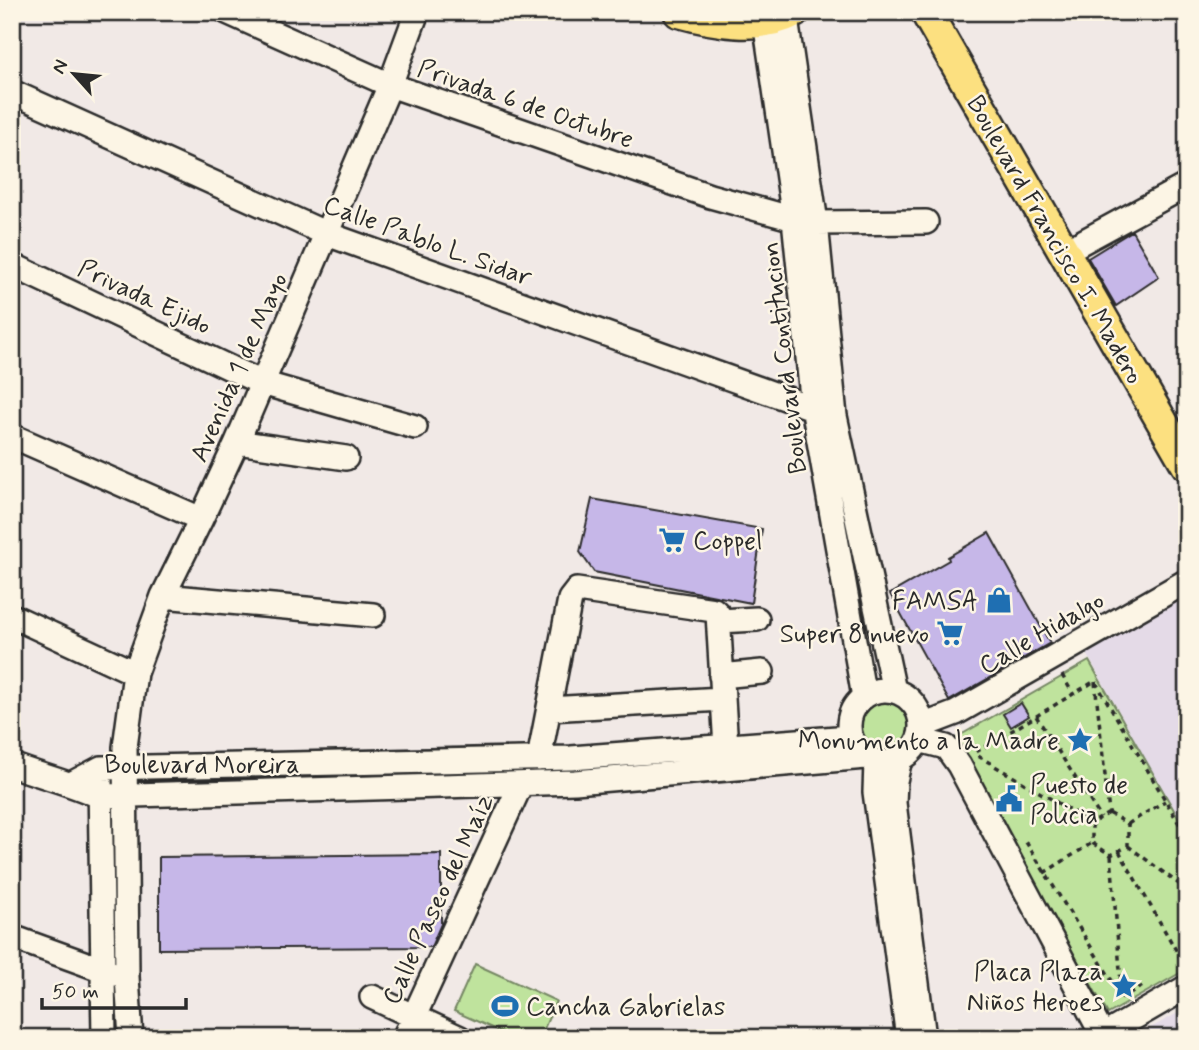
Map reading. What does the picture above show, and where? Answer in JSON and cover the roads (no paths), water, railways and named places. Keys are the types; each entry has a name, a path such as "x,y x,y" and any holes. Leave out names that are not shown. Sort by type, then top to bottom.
{"main road":[{"path":"679,12 724,22 780,15"},
{"name":"Boulevard Francisco I. Madero","path":"926,12 1187,465"}],"street":[{"name":"Privada 6 de Octubre","path":"227,12 390,85 710,196 805,221 926,222"},
{"name":"Avenida 1 de Mayo","path":"131,1038 127,977 125,757 135,673 163,596 237,442 390,85 417,12"},
{"name":"Boulevard Contitucion","path":"780,15 805,221 835,416 894,691"},
{"name":"Calle Pablo L. Sidar","path":"12,92 327,234 835,416"},
{"path":"1064,252 1187,185"},
{"name":"Boulevard Contitucion","path":"805,221 813,407 864,696"},
{"name":"Privada Ejido","path":"12,265 262,383 415,427"},
{"path":"12,436 201,519"},
{"path":"237,442 346,458"},
{"name":"Calle Hidalgo","path":"920,733 1187,581"},
{"path":"539,759 570,599 577,590 714,610 718,614 726,748"},
{"path":"163,596 373,615"},
{"path":"12,616 135,673"},
{"path":"719,621 757,619"},
{"path":"722,676 762,672"},
{"path":"878,690 894,691 905,695 914,704 920,714 920,733 911,751 900,759 888,762 871,759 856,749 850,737 849,722 854,708 864,696 878,690"},
{"path":"549,709 722,699"},
{"path":"920,733 946,747 959,765 1102,1037 1185,976"},
{"name":"Boulevard Moreira","path":"125,757 286,764 539,759 726,748 850,737"},
{"path":"104,1038 100,768 125,757"},
{"path":"571,758 575,782"},
{"path":"871,759 908,1038"},
{"name":"Boulevard Moreira","path":"72,784 99,796 289,792 575,782 871,759"},
{"path":"900,759 894,803 924,1038"},
{"path":"360,763 361,789"},
{"path":"286,764 289,792"},
{"path":"12,765 50,780 72,784"},
{"name":"Boulevard Moreira","path":"72,784 100,768"},
{"name":"Calle Paseo del Maíz","path":"404,1038 521,784"},
{"path":"12,937 101,971 127,977"},
{"path":"372,997 460,1038"}],"place":[{"name":"Coppel","path":"672,540"},
{"name":"FAMSA","path":"999,600"},
{"name":"Super 8 nuevo","path":"950,633"},
{"name":"Monumento a la Madre","path":"1080,740"},
{"name":"Puesto de Policia","path":"1009,799"},
{"name":"Placa Plaza Niños Heroes","path":"1124,986"},
{"name":"Cancha Gabrielas","path":"505,1006"}]}
